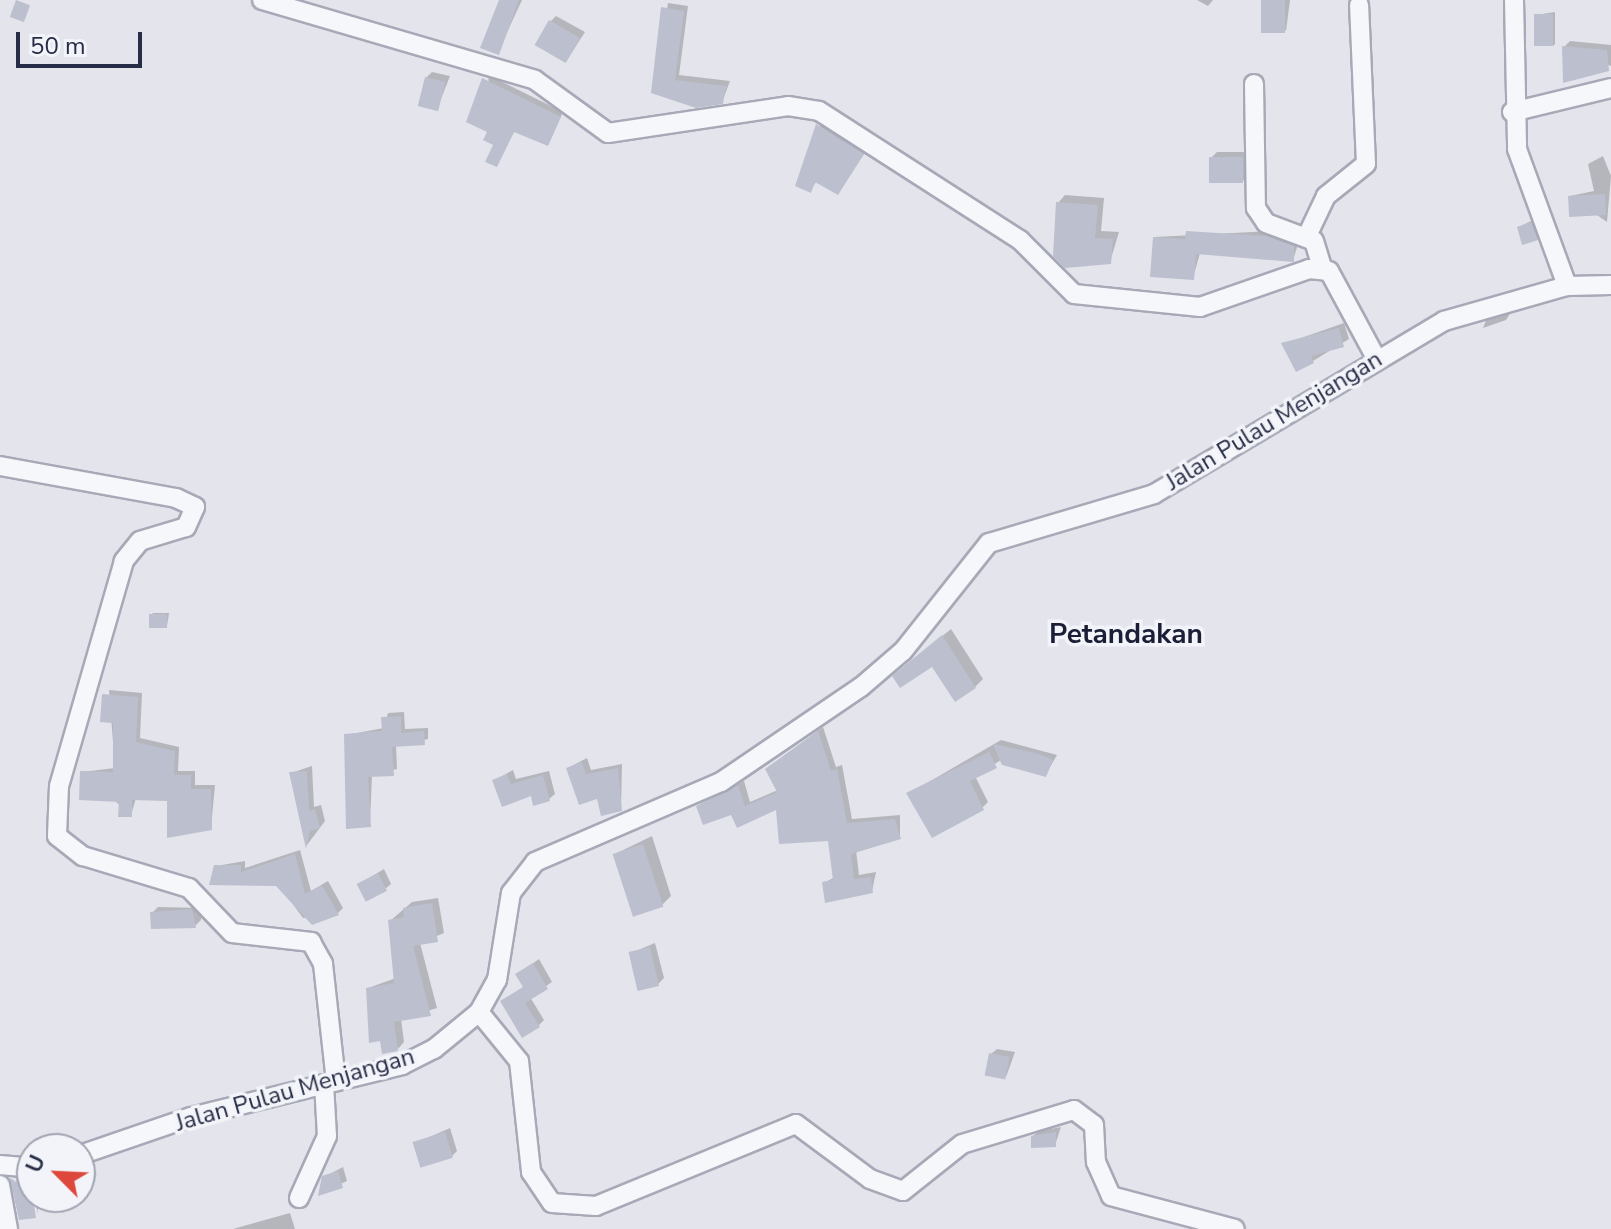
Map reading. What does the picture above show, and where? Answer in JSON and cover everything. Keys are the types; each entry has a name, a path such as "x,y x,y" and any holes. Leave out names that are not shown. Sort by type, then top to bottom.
{"street":[{"path":"262,0 535,80 608,133 788,106 819,111 1020,240 1074,294 1200,307 1323,270"},
{"path":"1514,0 1512,112 1526,179 1567,286"},
{"path":"1307,236 1326,196 1366,164 1359,5"},
{"path":"1254,84 1256,208 1266,223 1307,236 1323,270 1339,282 1376,358"},
{"path":"1512,112 1611,88"},
{"name":"Jalan Pulau Menjangan","path":"96,1150 191,1117 412,1060 479,1012 497,980 511,893 535,862 721,782 861,687 903,651 989,543 1154,494 1376,358 1466,312 1567,286 1611,285"},
{"path":"0,466 176,498 195,507 186,527 140,541 120,571 59,786 57,836 83,856 189,888 232,933 311,942 323,964 330,1083 327,1136 299,1198"},
{"path":"479,1012 518,1060 531,1172 542,1193 565,1206 596,1206 796,1124 870,1179 903,1191 962,1144 1074,1110 1094,1125 1096,1162 1111,1196 1235,1229"},
{"path":"0,1185 8,1229"}],"building":[{"path":"16,0 30,5 24,22 10,17"},
{"path":"499,0 519,0 499,55 480,48"},
{"path":"1261,0 1285,0 1285,33 1261,33"},
{"path":"661,7 684,11 675,80 726,86 723,104 696,108 651,93"},
{"path":"1534,14 1553,14 1553,46 1534,46"},
{"path":"549,20 580,38 566,63 534,45"},
{"path":"1562,46 1607,50 1609,71 1563,83"},
{"path":"425,77 445,82 438,111 418,106"},
{"path":"482,78 561,117 548,146 514,132 497,167 485,162 493,145 483,140 487,132 466,122"},
{"path":"816,124 864,154 838,195 815,182 811,193 795,186"},
{"path":"1209,157 1243,157 1243,183 1209,183"},
{"path":"1605,194 1606,215 1569,217 1568,196"},
{"path":"1056,202 1098,205 1095,238 1113,239 1111,264 1065,268 1053,256"},
{"path":"1531,222 1538,240 1522,245 1517,227"},
{"path":"1186,231 1266,236 1294,246 1294,262 1196,254 1194,280 1150,277 1153,237 1185,239"},
{"path":"1339,328 1344,347 1311,356 1314,363 1296,372 1281,343"},
{"path":"149,614 167,614 167,628 149,628"},
{"path":"942,635 976,688 955,702 932,667 900,688 892,676"},
{"path":"102,694 138,697 136,742 175,751 174,775 191,775 191,789 211,789 212,830 167,838 167,801 132,800 132,817 118,817 119,802 79,800 80,771 113,772 113,723 100,722"},
{"path":"401,716 401,733 424,731 425,745 392,747 394,776 368,777 371,827 346,829 344,734 382,731 381,717"},
{"path":"818,731 831,771 837,769 847,823 895,819 901,839 851,854 854,879 871,877 873,893 825,903 822,882 833,880 828,841 779,844 776,810 737,828 731,815 703,825 696,806 738,785 745,806 777,792 765,769"},
{"path":"993,744 1053,760 1046,777 1002,765"},
{"path":"989,752 997,768 970,781 984,810 932,838 906,793"},
{"path":"582,762 586,774 618,768 622,811 601,816 597,799 579,805 566,768"},
{"path":"307,771 309,811 315,809 320,828 310,831 306,849 289,772"},
{"path":"507,774 511,784 543,775 550,801 533,806 531,796 502,807 492,780"},
{"path":"643,844 663,907 633,917 613,854"},
{"path":"295,854 305,894 322,885 339,915 312,925 276,886 209,885 214,865 241,865 241,872"},
{"path":"378,873 387,891 366,902 357,884"},
{"path":"432,903 438,942 413,946 431,1016 394,1022 398,1051 382,1054 380,1041 369,1043 366,988 394,983 388,920 404,917 403,908"},
{"path":"192,909 196,928 151,929 150,912"},
{"path":"650,947 659,986 638,991 629,952"},
{"path":"533,963 548,989 525,1003 540,1027 522,1038 500,1001 523,987 515,974"},
{"path":"989,1053 1010,1057 1005,1080 985,1076"},
{"path":"445,1132 453,1158 420,1168 412,1142"},
{"path":"1056,1132 1056,1147 1031,1148 1031,1136"},
{"path":"338,1171 343,1188 318,1196 322,1176"},
{"path":"10,1178 16,1182 16,1206"},
{"path":"18,1213 35,1213 36,1218 19,1220"}],"district":[{"name":"Petandakan","path":"1126,634"}]}
